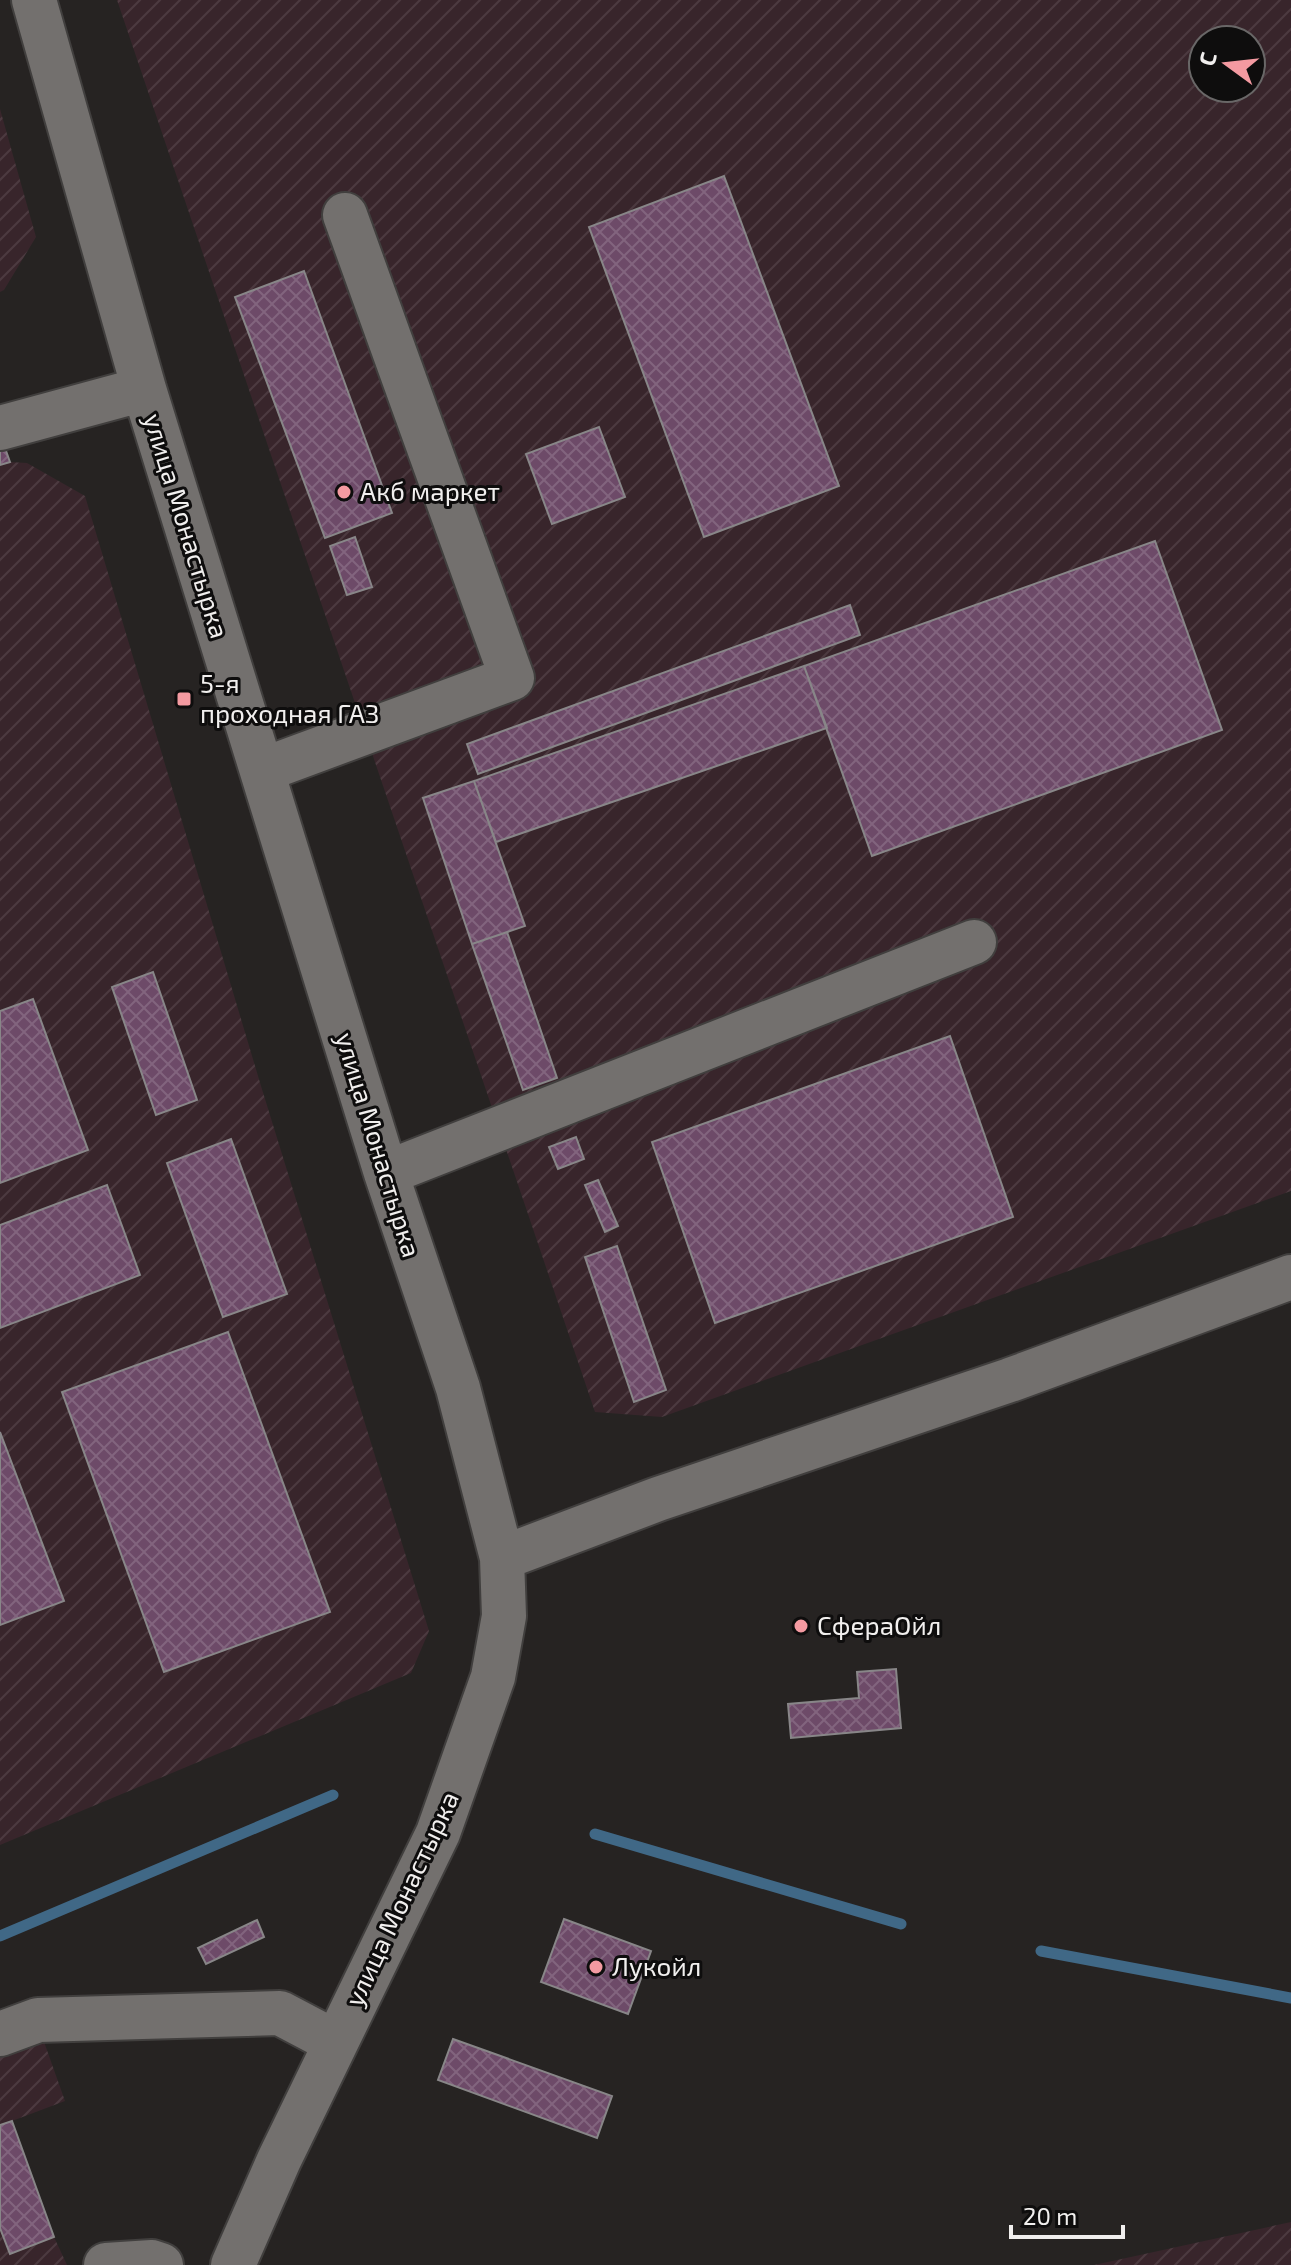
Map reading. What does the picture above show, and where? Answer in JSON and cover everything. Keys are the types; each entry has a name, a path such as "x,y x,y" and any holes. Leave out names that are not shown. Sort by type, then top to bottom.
{"street":[{"name":"улица Монастырка","path":"34,0 144,389 386,1173 458,1388 502,1558 504,1616 493,1677 438,1833 335,2042 233,2265"},
{"path":"263,770 512,678 345,215"},
{"path":"0,428 144,389"},
{"path":"386,1173 974,942"},
{"path":"502,1558 658,1499 1010,1380 1291,1277"},
{"path":"0,2034 38,2020 280,2013 335,2042"},
{"path":"106,2265 152,2262 161,2265"}],"shaded area":[{"path":"117,0 1291,0 1291,1191 662,1417 595,1412"},
{"path":"0,109 36,237 0,292"},
{"path":"0,433 10,462 27,463 85,496 261,1086 429,1631 411,1673 0,1845"},
{"path":"43,2039 65,2101 12,2121 67,2265 0,2265 0,2055"},
{"path":"1291,2222 1291,2265 1094,2265"}],"building":[{"path":"724,176 839,486 704,537 589,227"},
{"path":"304,271 392,513 325,538 235,297"},
{"path":"599,427 625,497 552,524 526,454"},
{"path":"0,434 10,462 0,465"},
{"path":"355,537 372,587 347,595 330,546"},
{"path":"1155,541 1222,730 872,856 804,666"},
{"path":"850,605 860,635 478,774 467,744"},
{"path":"804,666 827,728 496,842 474,781"},
{"path":"474,781 525,926 472,944 423,798"},
{"path":"507,932 557,1078 523,1090 472,944"},
{"path":"153,972 197,1100 156,1115 112,987"},
{"path":"33,999 88,1150 0,1183 0,1011"},
{"path":"950,1036 1013,1217 715,1323 652,1142"},
{"path":"576,1137 584,1159 558,1169 549,1147"},
{"path":"231,1139 287,1294 223,1317 167,1163"},
{"path":"598,1180 618,1226 605,1232 585,1185"},
{"path":"107,1185 140,1275 0,1328 0,1225"},
{"path":"617,1246 666,1390 634,1402 585,1257"},
{"path":"228,1332 330,1612 164,1672 62,1392"},
{"path":"0,1432 64,1601 0,1625"},
{"path":"896,1669 901,1728 791,1738 788,1704 859,1698 857,1672"},
{"path":"564,1919 651,1951 628,2014 541,1982"},
{"path":"257,1920 264,1937 206,1964 198,1948"},
{"path":"453,2039 612,2096 597,2138 438,2080"},
{"path":"12,2121 54,2237 10,2254 0,2228 0,2125"}],"waterway":[{"path":"0,1936 333,1795"},
{"path":"595,1834 901,1924"},
{"path":"1041,1951 1291,1998"}],"place":[{"name":"Акб маркет","path":"344,492"},
{"name":"5-я проходная ГАЗ","path":"184,699"},
{"name":"СфераОйл","path":"801,1626"},
{"name":"Лукойл","path":"596,1967"}]}
